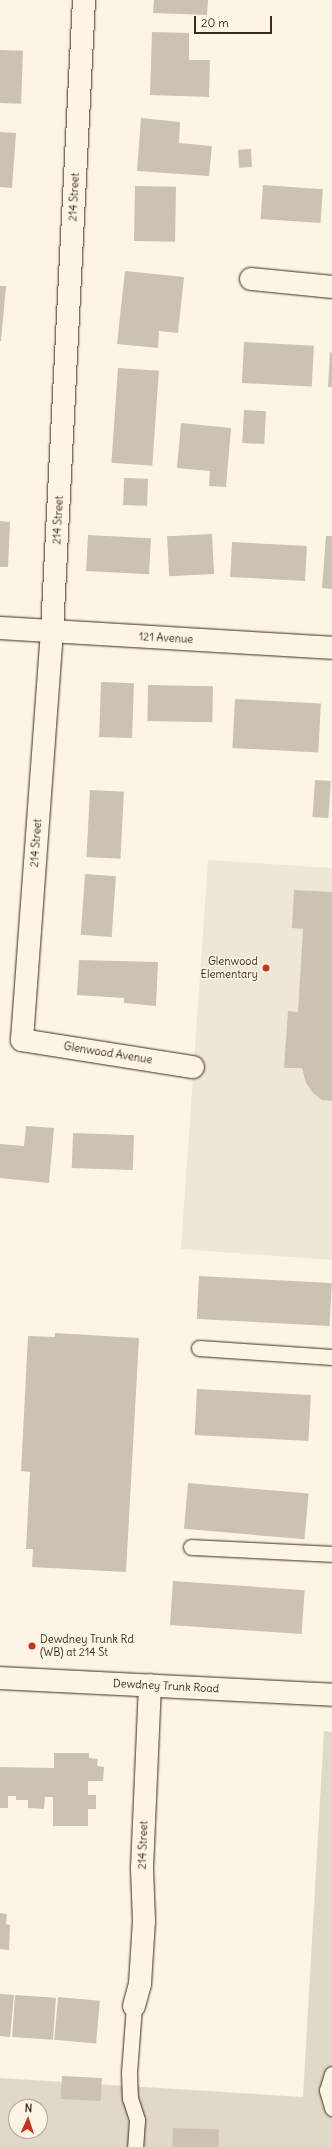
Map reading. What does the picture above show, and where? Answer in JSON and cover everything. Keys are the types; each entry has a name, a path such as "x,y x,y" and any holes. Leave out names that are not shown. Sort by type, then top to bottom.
{"street":[{"name":"214 Street","path":"22,1040 52,631 84,0"},
{"path":"251,278 332,287"},
{"name":"121 Avenue","path":"0,628 332,648"},
{"name":"Glenwood Avenue","path":"22,1040 193,1067"},
{"name":"Dewdney Trunk Road","path":"0,1678 150,1684 332,1695"},
{"name":"214 Street","path":"134,2006 142,1969 144,1921 142,1868 150,1684"}],"lane":[{"path":"199,1348 332,1357"},
{"path":"191,1547 332,1554"},
{"path":"134,2006 130,2098 137,2120 135,2147"},
{"path":"332,2074 327,2090 332,2108"}],"shaded area":[{"name":"Glenwood Elementary","path":"208,860 332,868 332,1260 181,1249"},
{"path":"324,1731 332,1732 332,2147 0,2147 0,2078 303,2097"}],"building":[{"path":"154,0 208,0 207,15 153,13"},
{"path":"152,32 189,33 189,60 210,60 209,97 150,95"},
{"path":"0,50 23,51 21,104 0,103"},
{"path":"141,118 180,122 179,143 212,146 209,176 137,171"},
{"path":"0,132 16,133 12,188 0,187"},
{"path":"251,149 252,167 239,168 238,150"},
{"path":"263,185 323,189 320,223 261,219"},
{"path":"135,186 176,187 175,242 134,241"},
{"path":"125,271 184,277 178,333 159,331 158,348 117,344"},
{"path":"0,286 6,286 1,341 0,341"},
{"path":"244,342 314,346 312,387 242,383"},
{"path":"330,352 332,353 332,387 328,387"},
{"path":"118,368 159,371 152,466 111,463"},
{"path":"244,410 266,411 264,444 242,443"},
{"path":"181,423 231,428 226,487 209,486 210,471 177,468"},
{"path":"124,478 148,479 147,506 123,505"},
{"path":"0,521 10,522 8,567 0,567"},
{"path":"212,534 214,574 169,576 167,536"},
{"path":"88,535 151,538 149,574 86,571"},
{"path":"326,536 332,536 332,589 322,588"},
{"path":"232,542 307,546 305,581 230,577"},
{"path":"101,682 134,683 132,738 99,737"},
{"path":"148,685 213,686 212,722 147,721"},
{"path":"235,699 321,704 318,752 232,748"},
{"path":"315,780 331,781 328,818 312,817"},
{"path":"90,790 124,792 120,859 86,857"},
{"path":"85,874 116,876 112,937 81,935"},
{"path":"294,890 332,892 332,1101 322,1100 313,1093 306,1083 302,1068 284,1068 288,1011 298,1012 303,929 292,928"},
{"path":"79,960 158,962 156,1006 124,1003 124,998 77,995"},
{"path":"26,1126 54,1128 49,1183 0,1178 0,1144 24,1146"},
{"path":"73,1133 134,1135 133,1170 72,1168"},
{"path":"199,1276 332,1283 330,1326 197,1319"},
{"path":"55,1333 139,1338 126,1572 32,1567 33,1549 26,1549 30,1472 21,1471 28,1336 55,1337"},
{"path":"197,1389 311,1395 308,1441 195,1435"},
{"path":"188,1483 309,1494 305,1539 184,1529"},
{"path":"173,1581 305,1590 302,1634 170,1625"},
{"path":"54,1753 89,1753 89,1758 98,1759 97,1766 104,1767 103,1781 88,1781 88,1795 96,1795 96,1809 88,1809 88,1826 53,1826 53,1797 45,1797 44,1809 28,1808 28,1800 16,1800 16,1796 8,1796 8,1808 0,1808 0,1767 54,1768"},
{"path":"0,1913 7,1914 6,1924 10,1925 9,1950 0,1949"},
{"path":"0,1994 14,1995 10,2037 0,2036"},
{"path":"15,1995 56,1998 53,2040 12,2037"},
{"path":"58,1997 100,2001 96,2043 54,2040"},
{"path":"62,2076 102,2078 101,2101 61,2099"},
{"path":"173,2128 219,2130 218,2147 172,2147"}],"place":[{"name":"Glenwood Elementary","path":"266,968"},
{"name":"Dewdney Trunk Rd (WB) at 214 St","path":"32,1646"}]}
